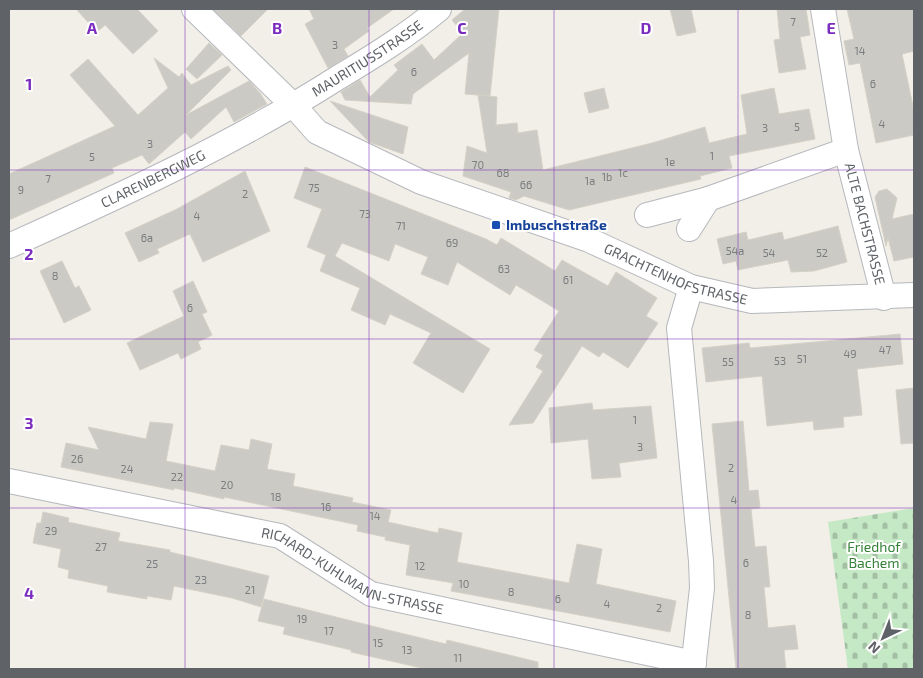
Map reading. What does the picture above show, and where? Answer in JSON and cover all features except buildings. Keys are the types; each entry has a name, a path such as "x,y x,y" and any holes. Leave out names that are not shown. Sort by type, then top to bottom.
{"street":[{"name":"GRACHTENHOFSTRASSE","path":"194,9 294,106 317,132 421,182 589,240 691,287 752,301 914,296"},
{"name":"MAURITIUSSTRASSE","path":"294,106 410,33 439,9"},
{"name":"ALTE BACHSTRASSE","path":"822,9 846,150 884,298"},
{"name":"CLARENBERGWEG","path":"9,246 151,182 294,106"},
{"name":"ALTE BACHSTRASSE","path":"647,214 708,199 846,150"},
{"path":"690,229 708,199"},
{"path":"691,287 679,328 701,561 702,588 694,666"},
{"name":"RICHARD-KUHLMANN-STRASSE","path":"9,481 280,536 371,594 694,666"}],"green space":[{"name":"Friedhof Bachem","path":"914,508 914,669 848,669 828,522"}],"place":[{"name":"Imbuschstraße","path":"496,225"}]}
